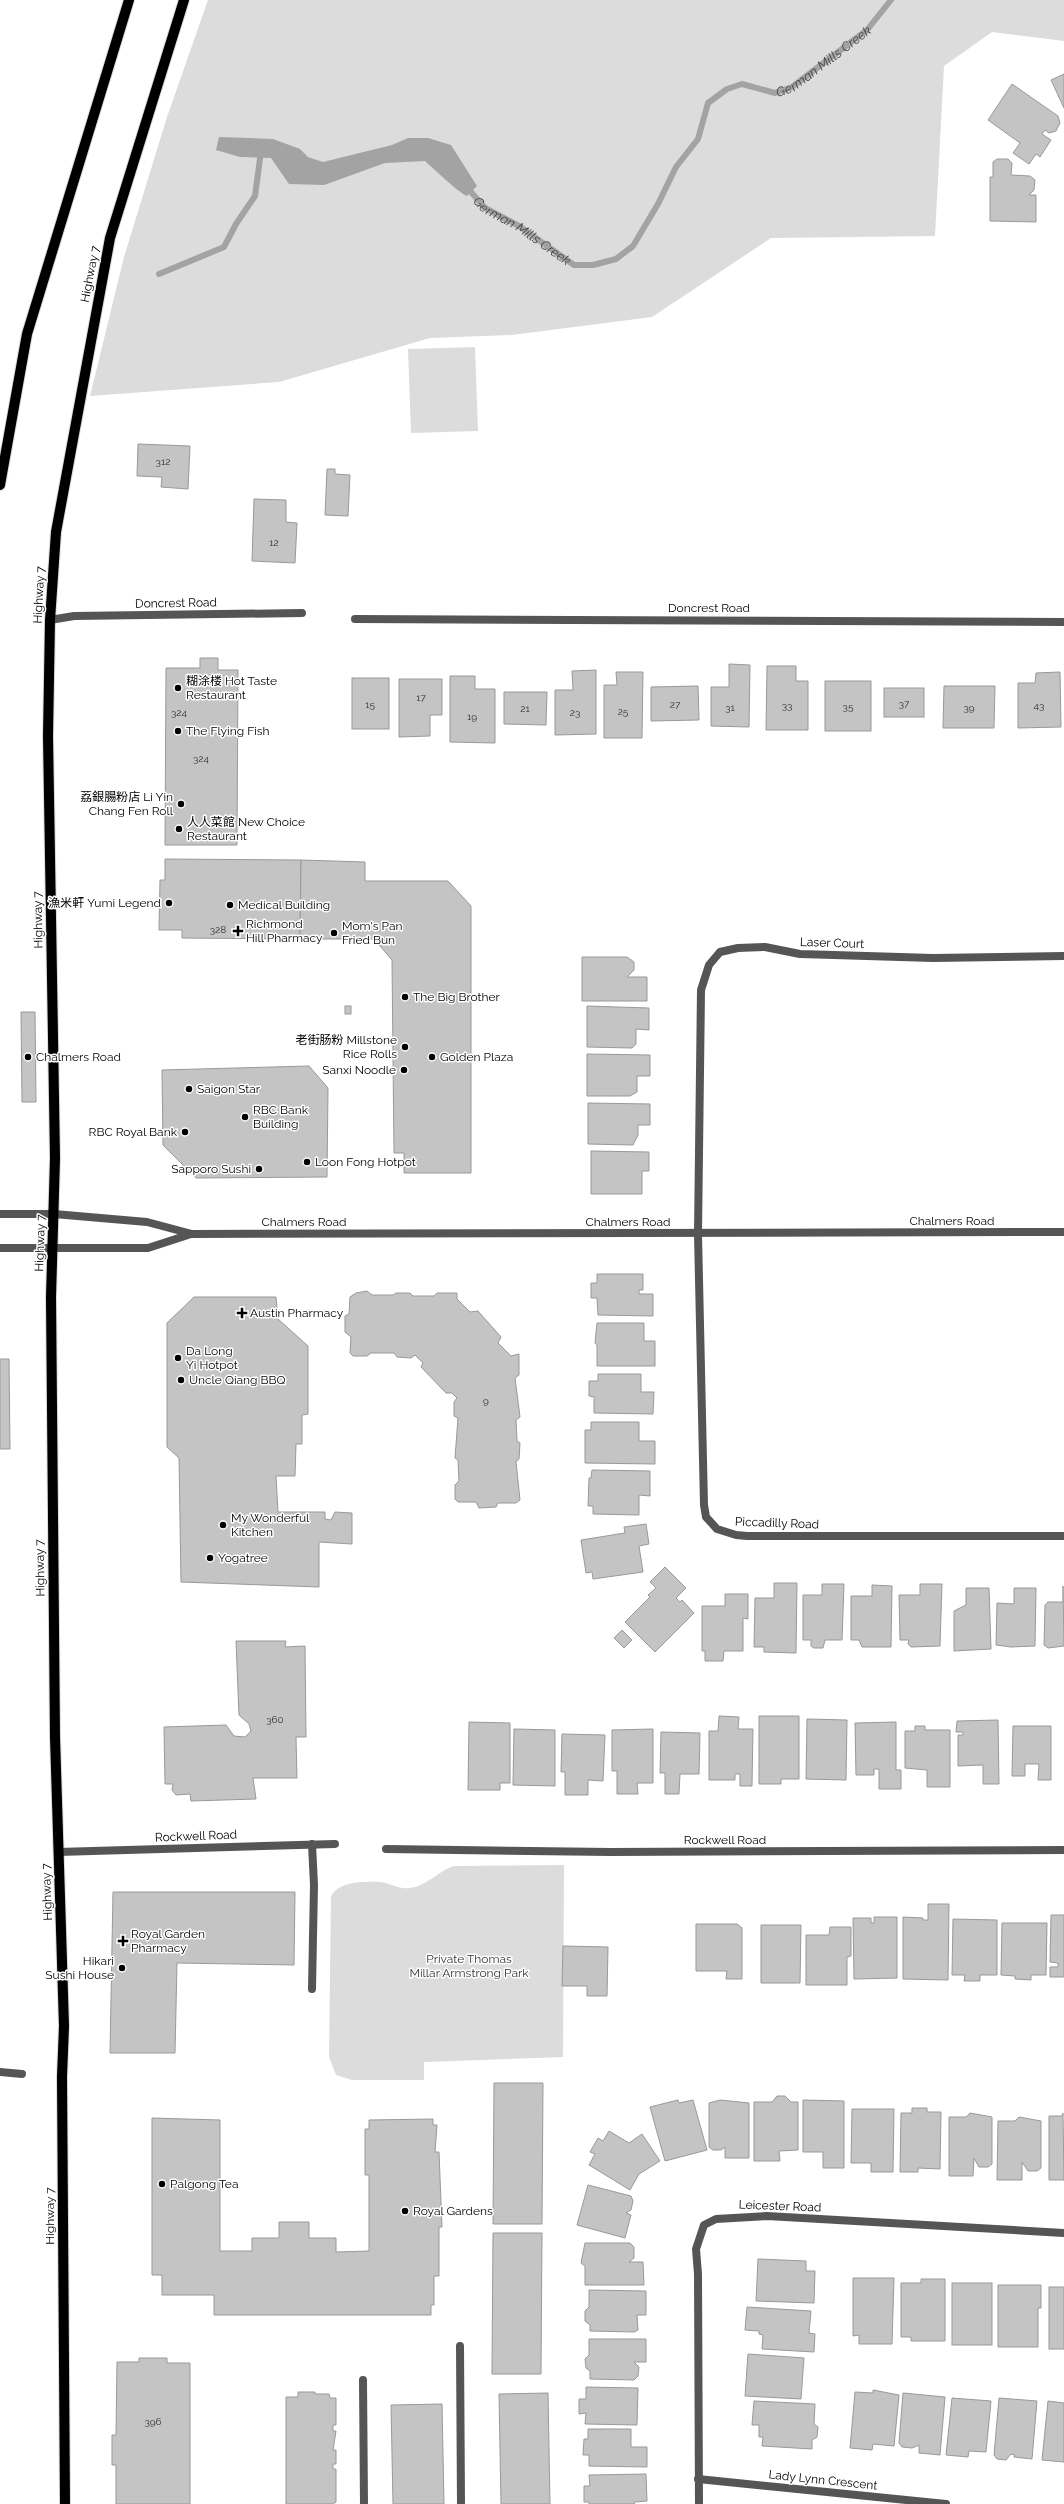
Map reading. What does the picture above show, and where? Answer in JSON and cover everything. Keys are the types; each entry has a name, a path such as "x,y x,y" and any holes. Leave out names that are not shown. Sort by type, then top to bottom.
{"main road":[{"path":"0,485 28,334 103,81 129,0"},
{"name":"Highway 7","path":"65,2504 62,2077 64,2026 55,1737 51,1296 54,1249 54,1214 48,736 50,620 56,532 110,238 184,0"}],"street":[{"name":"Doncrest Road","path":"50,620 74,616 302,613"},
{"name":"Doncrest Road","path":"355,619 1064,622"},
{"name":"Laser Court","path":"698,1234 701,990 709,965 720,952 738,948 765,947 800,954 933,958 1064,956"},
{"name":"Chalmers Road","path":"0,1214 54,1214 147,1222 192,1234 1064,1232"},
{"name":"Chalmers Road","path":"0,1248 148,1248 192,1234"},
{"name":"Piccadilly Road","path":"698,1234 701,1461 704,1505 706,1517 711,1524 725,1532 748,1536 1064,1536"},
{"path":"312,1844 314,1885 312,1989"},
{"name":"Rockwell Road","path":"58,1852 335,1844"},
{"name":"Rockwell Road","path":"386,1849 611,1852 1064,1850"},
{"path":"0,2072 22,2074"},
{"name":"Leicester Road","path":"699,2504 698,2274 696,2249 704,2225 716,2219 730,2217 767,2216 1064,2233"},
{"path":"460,2346 461,2504"},
{"path":"363,2380 364,2504"},
{"name":"Lady Lynn Crescent","path":"698,2479 946,2504"}],"green space":[{"path":"208,0 1064,0 1064,41 992,32 944,66 935,236 771,238 652,317 512,335 430,338 279,382 90,396 124,257 167,117"},
{"path":"475,347 478,431 411,433 408,349"},
{"name":"Private Thomas Millar Armstrong Park","path":"564,1865 563,2057 424,2062 424,2080 352,2080 336,2075 329,2057 331,1896 335,1891 340,1887 352,1883 366,1882 380,1882 402,1888 416,1887 454,1866"}],"shaded area":[{"path":"219,137 273,139 300,149 308,157 323,162 392,145 408,138 428,138 451,145 477,186 467,196 453,186 425,161 385,163 324,185 289,184 271,158 240,157 216,150"}],"building":[{"path":"1064,74 1064,108 1051,80"},
{"path":"1012,84 1058,116 1060,123 1056,131 1049,133 1045,130 1042,134 1051,140 1040,157 1036,154 1029,164 1013,153 1020,143 988,120"},
{"path":"997,159 1008,159 1012,163 1011,175 1030,176 1035,180 1034,190 1029,195 1036,195 1036,222 990,221 990,177 993,177 993,162"},
{"path":"138,444 190,446 188,489 161,487 162,477 137,476"},
{"path":"327,469 335,469 335,474 350,475 348,516 325,515"},
{"path":"254,499 286,500 286,522 297,523 295,563 252,561"},
{"path":"200,658 218,658 218,670 238,670 237,845 165,845 166,668 200,668"},
{"path":"729,664 750,665 749,727 711,726 711,687 729,687"},
{"path":"767,666 796,666 796,681 808,681 808,730 766,730"},
{"path":"596,670 596,734 555,735 555,690 573,690 572,671"},
{"path":"616,672 643,672 642,738 604,738 604,685 617,685"},
{"path":"1060,672 1061,727 1018,728 1018,683 1035,683 1036,673"},
{"path":"450,676 475,676 475,689 495,689 495,743 450,742"},
{"path":"352,678 389,678 389,729 352,729"},
{"path":"399,679 442,679 442,715 430,715 430,736 399,737"},
{"path":"825,681 871,681 871,731 825,731"},
{"path":"698,686 699,720 651,721 651,687"},
{"path":"944,686 995,686 994,728 943,728"},
{"path":"884,688 924,688 924,717 884,717"},
{"path":"504,692 547,692 546,725 504,724"},
{"name":"Medical Building","path":"165,859 301,860 300,939 182,938 182,930 159,930 160,880 165,880"},
{"name":"Golden Plaza","path":"301,860 365,862 365,881 448,881 471,906 471,1173 404,1173 404,1153 394,1153 392,960 374,939 300,939"},
{"path":"582,957 627,957 634,962 634,970 627,977 647,977 647,1001 582,1001"},
{"path":"345,1006 351,1006 351,1014 345,1014"},
{"path":"587,1006 649,1008 649,1030 636,1029 636,1044 632,1048 587,1047"},
{"name":"Chalmers Road","path":"21,1012 35,1012 36,1102 22,1102"},
{"path":"587,1054 650,1055 650,1076 637,1076 637,1092 630,1096 587,1096"},
{"name":"RBC Bank Building","path":"309,1066 328,1088 327,1177 196,1178 163,1145 162,1070"},
{"path":"588,1103 650,1104 650,1125 638,1125 638,1135 633,1145 588,1144"},
{"path":"591,1151 649,1152 649,1171 642,1171 642,1194 591,1194"},
{"path":"597,1274 643,1274 643,1290 639,1290 639,1294 653,1294 653,1316 598,1315 597,1298 591,1298 591,1283 597,1283"},
{"path":"367,1291 372,1295 410,1293 413,1296 434,1296 437,1293 457,1293 457,1299 470,1312 478,1311 501,1337 498,1343 511,1356 519,1354 519,1375 515,1378 520,1417 516,1420 517,1441 520,1443 519,1459 516,1462 520,1500 516,1503 498,1503 496,1507 479,1508 476,1502 458,1502 455,1499 455,1485 459,1481 458,1460 455,1458 458,1418 454,1416 454,1402 457,1398 452,1393 446,1393 421,1367 423,1363 415,1355 411,1358 397,1357 394,1353 371,1353 367,1356 353,1356 350,1353 351,1337 345,1332 345,1316 349,1314 350,1297 356,1293"},
{"path":"194,1297 276,1297 278,1319 308,1346 308,1414 302,1415 302,1444 296,1444 295,1476 276,1476 278,1512 325,1512 325,1519 331,1520 335,1512 352,1513 352,1544 319,1542 319,1587 181,1582 179,1458 167,1447 167,1323"},
{"path":"597,1323 644,1323 644,1341 655,1341 655,1366 597,1366 597,1345 595,1343"},
{"path":"0,1359 9,1359 10,1449 0,1449"},
{"path":"598,1374 641,1374 641,1392 654,1392 653,1414 594,1413 594,1397 589,1396 589,1381 598,1381"},
{"path":"591,1422 639,1422 639,1441 655,1441 655,1464 585,1463 585,1430 591,1430"},
{"path":"592,1470 650,1471 650,1496 639,1495 639,1515 593,1514 593,1506 588,1506 589,1478 591,1478"},
{"path":"646,1524 649,1544 639,1546 643,1572 593,1579 592,1572 586,1573 581,1540 625,1533 624,1527"},
{"path":"665,1567 686,1588 676,1598 680,1602 682,1600 694,1613 655,1652 625,1622 650,1597 648,1595 656,1588 650,1582"},
{"path":"774,1583 797,1583 796,1653 764,1652 764,1647 754,1647 755,1598 774,1598"},
{"path":"822,1584 844,1584 842,1640 825,1640 823,1648 814,1648 811,1646 811,1640 803,1640 803,1595 822,1595"},
{"path":"920,1584 942,1584 940,1646 911,1647 908,1644 909,1640 900,1640 899,1595 920,1595"},
{"path":"872,1585 892,1586 891,1647 862,1647 859,1640 851,1640 851,1596 872,1596"},
{"path":"1063,1586 1064,1646 1048,1648 1044,1645 1045,1605 1048,1602 1063,1602"},
{"path":"966,1588 989,1588 991,1649 954,1651 954,1611 966,1605"},
{"path":"1014,1588 1036,1588 1035,1646 1011,1647 996,1645 997,1603 1014,1604"},
{"path":"725,1594 748,1594 748,1619 743,1618 743,1651 724,1651 723,1661 705,1661 705,1651 702,1651 702,1606 725,1606"},
{"path":"622,1630 632,1640 624,1648 614,1638"},
{"path":"236,1641 286,1641 285,1647 305,1646 306,1737 296,1737 297,1778 253,1778 256,1799 191,1801 190,1794 176,1795 172,1790 173,1784 165,1784 164,1727 226,1725 234,1736 245,1737 251,1731 249,1724 239,1715"},
{"path":"719,1716 739,1717 738,1729 753,1729 752,1786 740,1786 740,1774 735,1774 735,1780 709,1780 709,1731 718,1731"},
{"path":"759,1716 799,1716 799,1779 781,1779 781,1784 759,1784"},
{"path":"807,1719 847,1720 846,1780 806,1779"},
{"path":"998,1720 999,1784 983,1784 983,1765 958,1766 958,1735 963,1735 963,1732 956,1732 957,1721"},
{"path":"469,1722 510,1723 510,1783 500,1783 500,1790 468,1790"},
{"path":"896,1722 896,1770 901,1770 901,1789 879,1789 879,1769 874,1769 874,1775 856,1775 855,1723"},
{"path":"915,1726 925,1726 925,1730 950,1730 950,1787 927,1787 927,1770 905,1768 905,1731 915,1731"},
{"path":"1013,1726 1051,1726 1051,1780 1038,1780 1039,1764 1025,1764 1025,1776 1012,1776"},
{"path":"514,1729 555,1730 555,1786 513,1785"},
{"path":"653,1729 653,1783 637,1783 638,1794 617,1794 617,1771 612,1771 612,1730"},
{"path":"661,1732 700,1733 699,1774 680,1774 679,1794 665,1794 665,1773 660,1773"},
{"path":"562,1734 605,1735 603,1781 588,1780 588,1795 565,1795 565,1772 561,1772"},
{"path":"113,1892 295,1892 294,1965 177,1963 175,2053 110,2053"},
{"path":"928,1904 949,1904 948,1980 903,1979 903,1917 923,1918 923,1920 928,1920"},
{"path":"1051,1915 1064,1915 1064,1977 1050,1977 1050,1967 1058,1967 1058,1963 1050,1962"},
{"path":"874,1917 897,1917 897,1978 854,1979 853,1918 871,1918 871,1923 874,1923"},
{"path":"953,1919 997,1920 997,1975 980,1975 980,1981 964,1981 965,1975 952,1975"},
{"path":"1002,1923 1047,1923 1046,1975 1031,1975 1031,1980 1015,1979 1015,1976 1001,1975"},
{"path":"696,1924 737,1924 742,1928 742,1979 726,1979 727,1971 696,1971"},
{"path":"761,1925 801,1925 800,1983 761,1983"},
{"path":"830,1927 851,1927 851,1956 847,1957 847,1985 806,1985 806,1935 829,1935"},
{"path":"563,1946 608,1947 607,1996 587,1996 587,1986 562,1986"},
{"path":"494,2083 543,2083 542,2224 493,2224"},
{"path":"777,2096 785,2096 791,2102 798,2102 798,2150 779,2151 780,2161 754,2161 754,2102 772,2102"},
{"path":"678,2100 679,2103 693,2100 707,2150 665,2161 650,2107"},
{"path":"720,2100 749,2103 749,2158 725,2158 725,2147 721,2150 713,2150 709,2147 709,2103"},
{"path":"803,2100 844,2101 844,2168 823,2168 823,2152 803,2152"},
{"path":"912,2108 927,2108 927,2112 941,2112 940,2169 918,2168 918,2172 900,2172 901,2113 912,2113"},
{"path":"852,2109 894,2109 893,2172 871,2172 871,2163 851,2163"},
{"path":"970,2113 992,2117 992,2164 988,2167 979,2167 974,2158 973,2176 949,2176 949,2117 966,2117"},
{"path":"1063,2113 1064,2180 1049,2180 1049,2116 1062,2116"},
{"path":"1019,2117 1041,2121 1041,2168 1037,2171 1028,2171 1022,2162 1022,2180 997,2180 998,2121 1015,2121"},
{"name":"Royal Gardens","path":"152,2118 220,2120 220,2251 252,2251 252,2238 279,2238 279,2222 309,2222 309,2238 336,2238 336,2252 369,2251 369,2175 365,2175 365,2129 369,2129 369,2120 433,2119 433,2125 437,2125 435,2152 439,2152 442,2227 439,2227 439,2276 434,2276 434,2305 431,2305 431,2315 214,2315 214,2295 162,2295 162,2275 152,2275"},
{"path":"609,2131 629,2143 642,2134 660,2161 639,2174 630,2190 589,2165 595,2154 590,2152 598,2138 603,2141"},
{"path":"588,2185 631,2196 633,2201 631,2210 626,2213 631,2215 625,2238 577,2225"},
{"path":"493,2233 542,2233 541,2374 492,2374"},
{"path":"585,2243 630,2243 634,2247 634,2258 629,2262 643,2262 644,2285 585,2285 585,2266 581,2263"},
{"path":"758,2259 806,2261 806,2271 815,2271 814,2303 756,2301"},
{"path":"853,2278 894,2278 892,2344 859,2344 859,2335 853,2336"},
{"path":"921,2279 945,2279 945,2341 911,2341 911,2337 901,2337 901,2283 921,2283"},
{"path":"952,2283 992,2283 992,2345 952,2345"},
{"path":"998,2285 1041,2285 1041,2308 1038,2308 1038,2347 998,2347"},
{"path":"1049,2287 1064,2287 1064,2349 1049,2349"},
{"path":"589,2290 646,2291 646,2315 637,2315 638,2330 634,2332 590,2331 590,2325 585,2321 585,2311 589,2307"},
{"path":"747,2307 811,2311 809,2333 815,2334 814,2352 762,2349 763,2335 759,2334 759,2331 745,2330"},
{"path":"589,2339 646,2339 646,2362 634,2362 639,2367 638,2376 634,2380 590,2379 590,2371 586,2368 585,2359 589,2355"},
{"path":"748,2354 804,2358 801,2399 745,2396"},
{"path":"139,2358 167,2358 167,2363 190,2363 190,2504 116,2504 116,2465 112,2465 112,2435 116,2435 117,2362 139,2362"},
{"path":"586,2387 638,2388 637,2425 585,2424 586,2413 579,2414 579,2399 586,2399"},
{"path":"873,2390 899,2395 894,2446 873,2444 872,2450 850,2448 855,2392 873,2393"},
{"path":"298,2392 329,2394 330,2398 336,2398 336,2425 333,2425 333,2431 336,2431 333,2450 336,2450 336,2464 333,2464 333,2469 336,2469 336,2502 333,2504 286,2504 286,2397 298,2397"},
{"path":"548,2393 550,2504 501,2504 499,2394"},
{"path":"903,2393 945,2397 940,2455 919,2453 919,2445 912,2448 902,2447 899,2443"},
{"path":"952,2398 991,2401 986,2452 969,2451 968,2457 946,2455"},
{"path":"999,2398 1037,2401 1032,2459 1014,2457 1015,2455 1011,2454 1006,2460 997,2459 994,2455"},
{"path":"754,2401 815,2404 814,2424 818,2427 817,2437 812,2440 812,2449 762,2446 763,2437 759,2437 759,2425 752,2425"},
{"path":"1048,2401 1064,2403 1064,2462 1042,2460"},
{"path":"442,2404 444,2504 393,2504 391,2405"},
{"path":"588,2429 631,2429 631,2447 647,2447 647,2467 589,2466 589,2455 583,2455 584,2439 588,2439"},
{"path":"646,2474 647,2501 635,2502 634,2504 589,2504 589,2502 584,2502 584,2486 590,2486 589,2475"}],"waterway":[{"name":"German Mills Creek","path":"471,192 485,208 519,226 574,265 593,265 616,259 633,246 658,204 676,167 698,139 708,103 727,89 742,84 775,93 792,87 867,30 891,0"},
{"path":"159,274 224,247 236,224 255,196 261,151"}],"place":[{"name":"糊涂楼 Hot Taste Restaurant","path":"178,688"},
{"name":"The Flying Fish","path":"178,731"},
{"name":"荔銀腸粉店 Li Yin Chang Fen Roll","path":"181,804"},
{"name":"人人菜館 New Choice Restaurant","path":"179,829"},
{"name":"漁米軒 Yumi Legend","path":"169,903"},
{"name":"Medical Building","path":"230,905"},
{"name":"Richmond Hill Pharmacy","path":"238,931"},
{"name":"Mom's Pan Fried Bun","path":"334,933"},
{"name":"The Big Brother","path":"405,997"},
{"name":"老街肠粉 Millstone Rice Rolls","path":"405,1047"},
{"name":"Chalmers Road","path":"28,1057"},
{"name":"Golden Plaza","path":"432,1057"},
{"name":"Sanxi Noodle","path":"404,1070"},
{"name":"Saigon Star","path":"189,1089"},
{"name":"RBC Bank Building","path":"245,1117"},
{"name":"RBC Royal Bank","path":"185,1132"},
{"name":"Loon Fong Hotpot","path":"307,1162"},
{"name":"Sapporo Sushi","path":"259,1169"},
{"name":"Austin Pharmacy","path":"242,1313"},
{"name":"Da Long Yi Hotpot","path":"178,1358"},
{"name":"Uncle Qiang BBQ","path":"181,1380"},
{"name":"My Wonderful Kitchen","path":"223,1525"},
{"name":"Yogatree","path":"210,1558"},
{"name":"Royal Garden Pharmacy","path":"123,1941"},
{"name":"Hikari Sushi House","path":"122,1968"},
{"name":"Palgong Tea","path":"162,2184"},
{"name":"Royal Gardens","path":"405,2211"}]}
